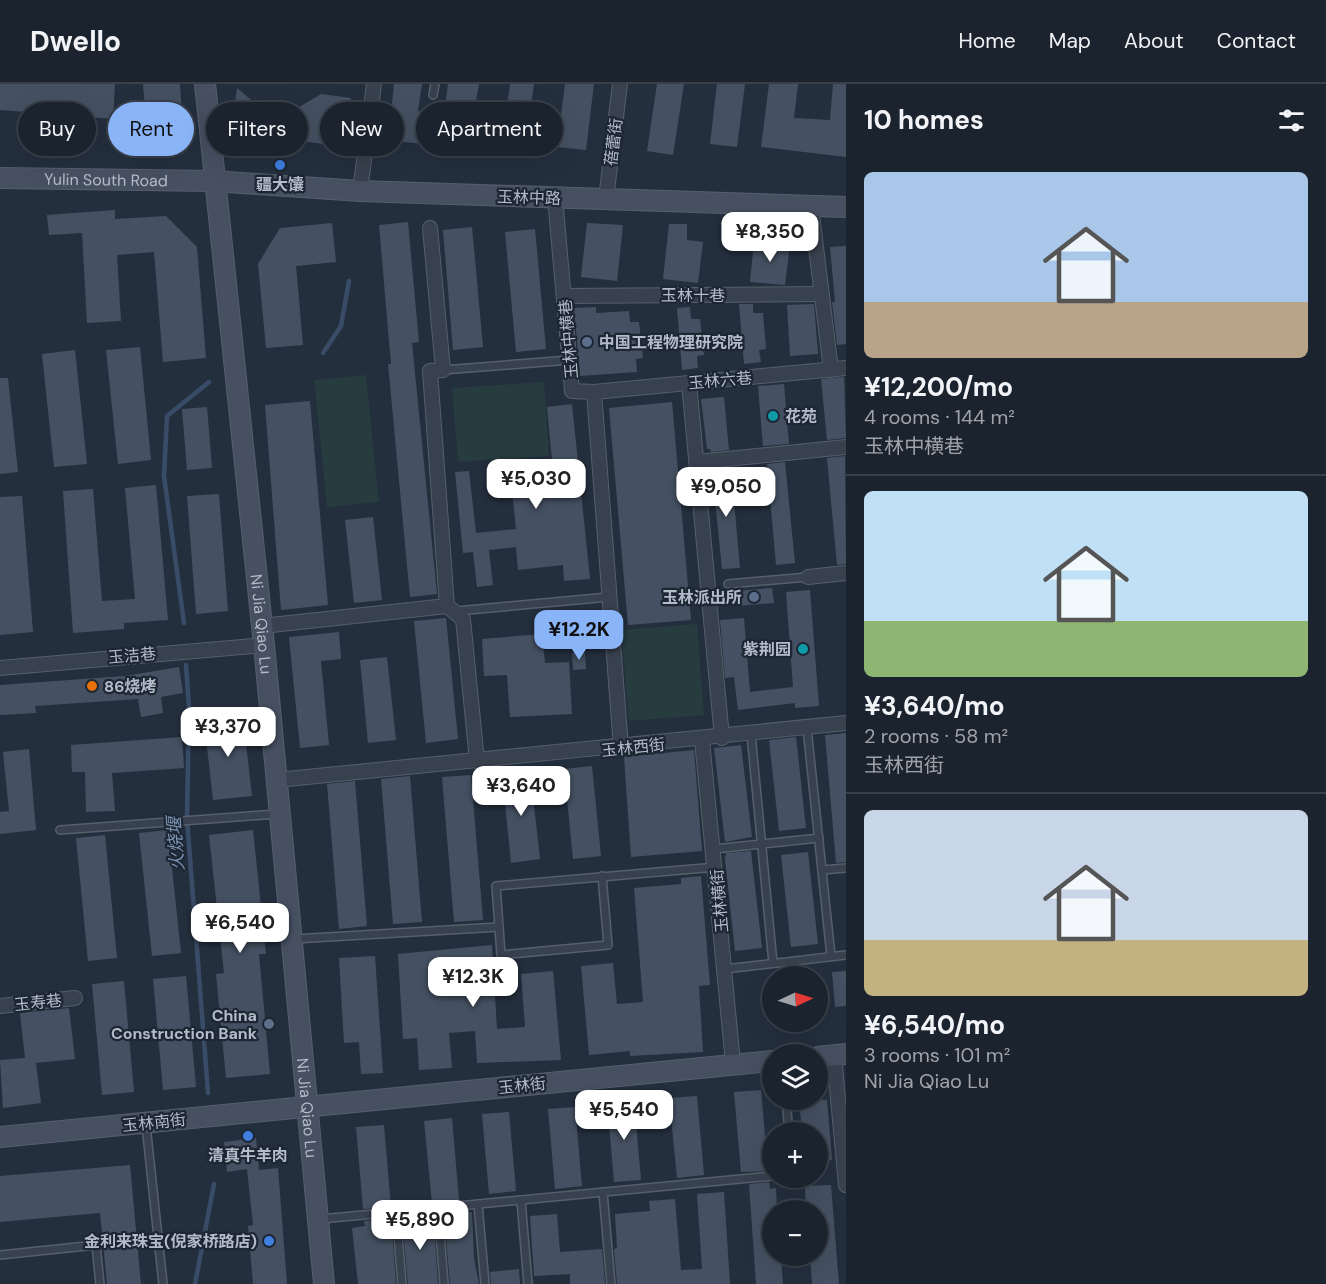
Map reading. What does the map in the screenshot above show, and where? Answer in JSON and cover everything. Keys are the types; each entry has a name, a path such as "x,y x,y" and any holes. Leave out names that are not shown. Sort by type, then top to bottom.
{"main road":[{"name":"Ni Jia Qiao Lu","path":"205,84 213,181 263,635 324,1284"},
{"name":"Yulin South Road","path":"0,178 213,181"},
{"name":"玉林中路","path":"213,181 360,191 846,207"},
{"name":"玉林街","path":"308,1107 762,1062"},
{"name":"玉林南街","path":"0,1137 308,1107"}],"street":[{"path":"360,191 374,84"},
{"name":"蓓蕾街","path":"606,199 620,84"},
{"name":"玉林中横巷","path":"555,197 572,391 594,392 621,748"},
{"path":"811,206 831,370"},
{"path":"430,228 443,370 430,371 451,609 463,619 477,761"},
{"name":"玉林十巷","path":"564,296 822,294"},
{"name":"玉林六巷","path":"594,392 846,368"},
{"path":"689,383 722,738"},
{"path":"697,462 846,447"},
{"path":"808,577 846,573"},
{"name":"玉洁巷","path":"0,668 451,609"},
{"name":"玉林西街","path":"277,780 722,738 846,723"},
{"name":"玉林横街","path":"702,740 716,867 733,1063"},
{"name":"玉寿巷","path":"0,1006 75,998"},
{"path":"832,1056 846,1185"}],"lane":[{"path":"433,95 435,84"},
{"path":"443,370 570,360"},
{"path":"728,584 808,577"},
{"path":"451,609 609,597"},
{"path":"807,728 831,956"},
{"path":"750,734 773,963"},
{"path":"60,830 280,814"},
{"path":"714,849 819,838"},
{"path":"602,876 608,945 501,956 496,886 602,876 716,867"},
{"path":"822,870 846,868"},
{"path":"292,939 499,927"},
{"path":"725,969 846,955"},
{"path":"146,1123 163,1284"},
{"path":"318,1219 762,1177"},
{"path":"603,1192 611,1284"},
{"path":"521,1200 528,1284"},
{"path":"478,1204 485,1284"},
{"path":"438,1208 444,1284"},
{"path":"396,1212 402,1284"},
{"path":"0,1256 96,1245 100,1284"}],"green space":[{"path":"366,375 379,502 327,507 314,380"},
{"path":"544,382 549,456 458,462 452,388"},
{"path":"697,624 704,715 629,721 621,630"}],"building":[{"path":"0,84 115,84 114,102 108,102 108,119 96,118 96,102 18,102 18,111 0,110"},
{"path":"143,84 180,84 181,102 145,102"},
{"path":"394,84 422,84 419,102 416,102 416,143 404,142 404,102 392,102"},
{"path":"448,84 479,84 476,102 446,102"},
{"path":"510,84 534,84 532,102 508,102"},
{"path":"565,84 594,84 586,150 563,148"},
{"path":"657,84 684,84 673,155 647,151"},
{"path":"717,84 745,84 737,147 710,144"},
{"path":"769,84 798,84 794,118 830,120 833,84 846,84 846,157 761,147"},
{"path":"237,88 254,102 235,102"},
{"path":"321,94 351,98 350,102 320,102 320,144 308,142 308,102"},
{"path":"115,210 115,219 166,216 197,247 206,358 163,362 154,252 117,255 121,321 87,323 82,233 49,235 47,215"},
{"path":"408,222 419,342 412,343 437,594 410,597 388,364 391,364 379,225"},
{"path":"332,223 336,262 296,266 303,345 266,348 258,264 280,228"},
{"path":"587,223 623,225 617,281 581,277"},
{"path":"669,224 687,224 687,240 703,242 698,283 663,279"},
{"path":"472,227 483,347 453,350 443,230"},
{"path":"535,229 546,349 516,352 505,232"},
{"path":"754,241 790,245 785,285 750,282"},
{"path":"846,246 846,344 837,345 832,302 835,302 830,247"},
{"path":"739,304 753,304 753,313 763,313 766,349 759,350 761,362 744,364"},
{"path":"814,304 818,354 790,356 787,305"},
{"path":"596,307 596,313 629,311 630,322 639,322 643,358 636,359 637,372 580,376 574,308"},
{"path":"690,307 691,319 700,319 704,355 697,356 698,368 682,370 677,308"},
{"path":"140,347 151,460 118,464 106,350"},
{"path":"75,350 87,464 54,467 42,354"},
{"path":"844,377 846,438 827,440 821,379"},
{"path":"0,378 8,378 18,472 0,474"},
{"name":"花苑","path":"784,384 789,444 763,446 758,386"},
{"path":"724,397 729,450 711,452 707,449 701,399"},
{"path":"310,401 328,605 281,610 265,405"},
{"path":"672,402 691,620 628,625 609,408"},
{"path":"572,404 590,579 564,581 563,565 518,570 516,547 489,550 493,585 477,587 473,552 463,553 455,472 469,471 476,533 516,529 509,463 552,459 547,407"},
{"path":"207,407 212,468 187,470 182,409"},
{"path":"845,456 846,564 837,565 827,458"},
{"path":"785,462 795,563 776,565 767,464"},
{"path":"731,468 740,568 722,569 712,470"},
{"path":"156,485 168,620 124,623 124,629 73,633 63,491 93,489 102,601 135,599 125,488"},
{"path":"219,494 228,611 196,614 187,496"},
{"path":"22,496 33,632 0,635 0,497"},
{"path":"373,517 382,600 354,603 345,520"},
{"name":"玉林派出所","path":"772,588 774,603 736,606 735,591"},
{"path":"810,590 819,706 795,708 795,703 738,710 734,677 725,678 720,620 744,618 750,692 793,687 786,592"},
{"path":"446,618 458,739 426,743 414,621"},
{"path":"339,632 341,659 321,661 329,745 300,748 289,637"},
{"path":"542,634 545,663 569,662 572,714 510,717 507,675 484,676 482,639"},
{"path":"572,653 585,653 586,669 573,670"},
{"path":"387,657 396,740 368,743 360,660"},
{"path":"179,667 183,693 161,697 163,713 141,717 138,699 35,706 36,713 0,715 0,685 125,676"},
{"path":"243,717 252,796 213,800 204,721"},
{"path":"846,733 846,862 836,863 825,735"},
{"path":"182,737 184,768 112,773 115,811 86,812 85,772 72,772 71,745"},
{"path":"796,737 806,828 779,831 769,740"},
{"path":"741,745 752,837 725,842 714,748"},
{"path":"29,749 36,830 0,834 0,812 9,811 3,752"},
{"path":"694,750 702,851 631,857 624,757"},
{"path":"592,766 601,856 573,859 564,769"},
{"path":"530,770 540,859 511,863 502,773"},
{"path":"471,775 483,920 454,922 442,777"},
{"path":"410,776 422,922 393,924 381,779"},
{"path":"355,781 367,926 339,929 327,784"},
{"path":"168,830 181,953 152,956 139,833"},
{"path":"253,830 266,954 259,954 270,1074 226,1078 216,974 224,973 209,835"},
{"path":"105,835 117,958 88,961 76,838"},
{"path":"751,851 762,948 735,951 725,859 726,853"},
{"path":"808,852 818,944 791,947 781,855"},
{"path":"701,876 710,985 699,986 703,1052 630,1056 630,1051 589,1055 581,966 613,963 617,1004 643,1002 634,888 681,884 681,878"},
{"path":"492,945 497,1029 525,1027 521,974 553,971 561,1060 477,1063 475,1031 449,1033 452,1068 419,1070 417,1038 403,1039 398,954"},
{"path":"375,956 383,1073 361,1074 359,1042 344,1043 339,958"},
{"path":"846,971 846,1006 835,1007 832,972"},
{"path":"186,976 196,1087 163,1090 153,979"},
{"path":"124,981 134,1092 102,1095 92,984"},
{"path":"69,1008 75,1059 36,1063 41,1103 3,1108 0,1060 25,1058 20,1013"},
{"path":"761,1090 764,1122 762,1171 741,1172 734,1092"},
{"path":"697,1096 704,1175 677,1178 669,1098"},
{"path":"634,1100 641,1180 614,1182 607,1102"},
{"path":"575,1107 582,1186 555,1189 548,1109"},
{"path":"800,1110 828,1110 832,1160 828,1161 828,1122 801,1122"},
{"path":"509,1112 516,1191 489,1194 482,1114"},
{"path":"452,1118 459,1200 432,1203 424,1121"},
{"path":"384,1125 391,1207 363,1209 356,1127"},
{"path":"256,1138 259,1170 278,1168 287,1284 253,1284 248,1226 253,1225 247,1169 227,1172 224,1142"},
{"path":"130,1165 141,1284 107,1284 100,1213 0,1222 0,1176"},
{"path":"762,1183 762,1188 776,1188 777,1200 762,1200 762,1266 782,1266 783,1284 756,1284 749,1184"},
{"path":"828,1185 831,1185 839,1284 812,1284 811,1266 828,1266 828,1200 806,1200 805,1188 828,1188"},
{"path":"724,1192 730,1284 617,1284 614,1249 617,1248 615,1214 650,1211 649,1201 675,1199 681,1270 702,1269 697,1194"},
{"path":"472,1212 474,1258 479,1284 450,1284 444,1213"},
{"path":"433,1214 438,1284 408,1284 402,1220 433,1218"},
{"path":"557,1214 560,1252 602,1249 605,1284 570,1284 570,1274 534,1276 530,1216"},
{"path":"391,1218 396,1284 358,1284 352,1228 365,1226 364,1221"},
{"path":"519,1269 520,1284 491,1284 490,1272"}],"waterway":[{"name":"火烧堰","path":"323,353 341,326 349,281"},
{"name":"火烧堰","path":"184,623 164,476 167,416 209,382"},
{"name":"火烧堰","path":"186,665 189,707 187,819 208,1093"},
{"name":"火烧堰","path":"195,1284 214,1184"}],"place":[{"name":"疆大馕","path":"280,165"},
{"name":"中国工程物理研究院","path":"587,342"},
{"name":"花苑","path":"773,416"},
{"name":"玉林派出所","path":"754,597"},
{"name":"紫荆园","path":"803,649"},
{"name":"86烧烤","path":"92,686"},
{"name":"China Construction Bank","path":"269,1024"},
{"name":"清真牛羊肉","path":"248,1136"},
{"name":"金利来珠宝(倪家桥路店)","path":"269,1241"}]}
